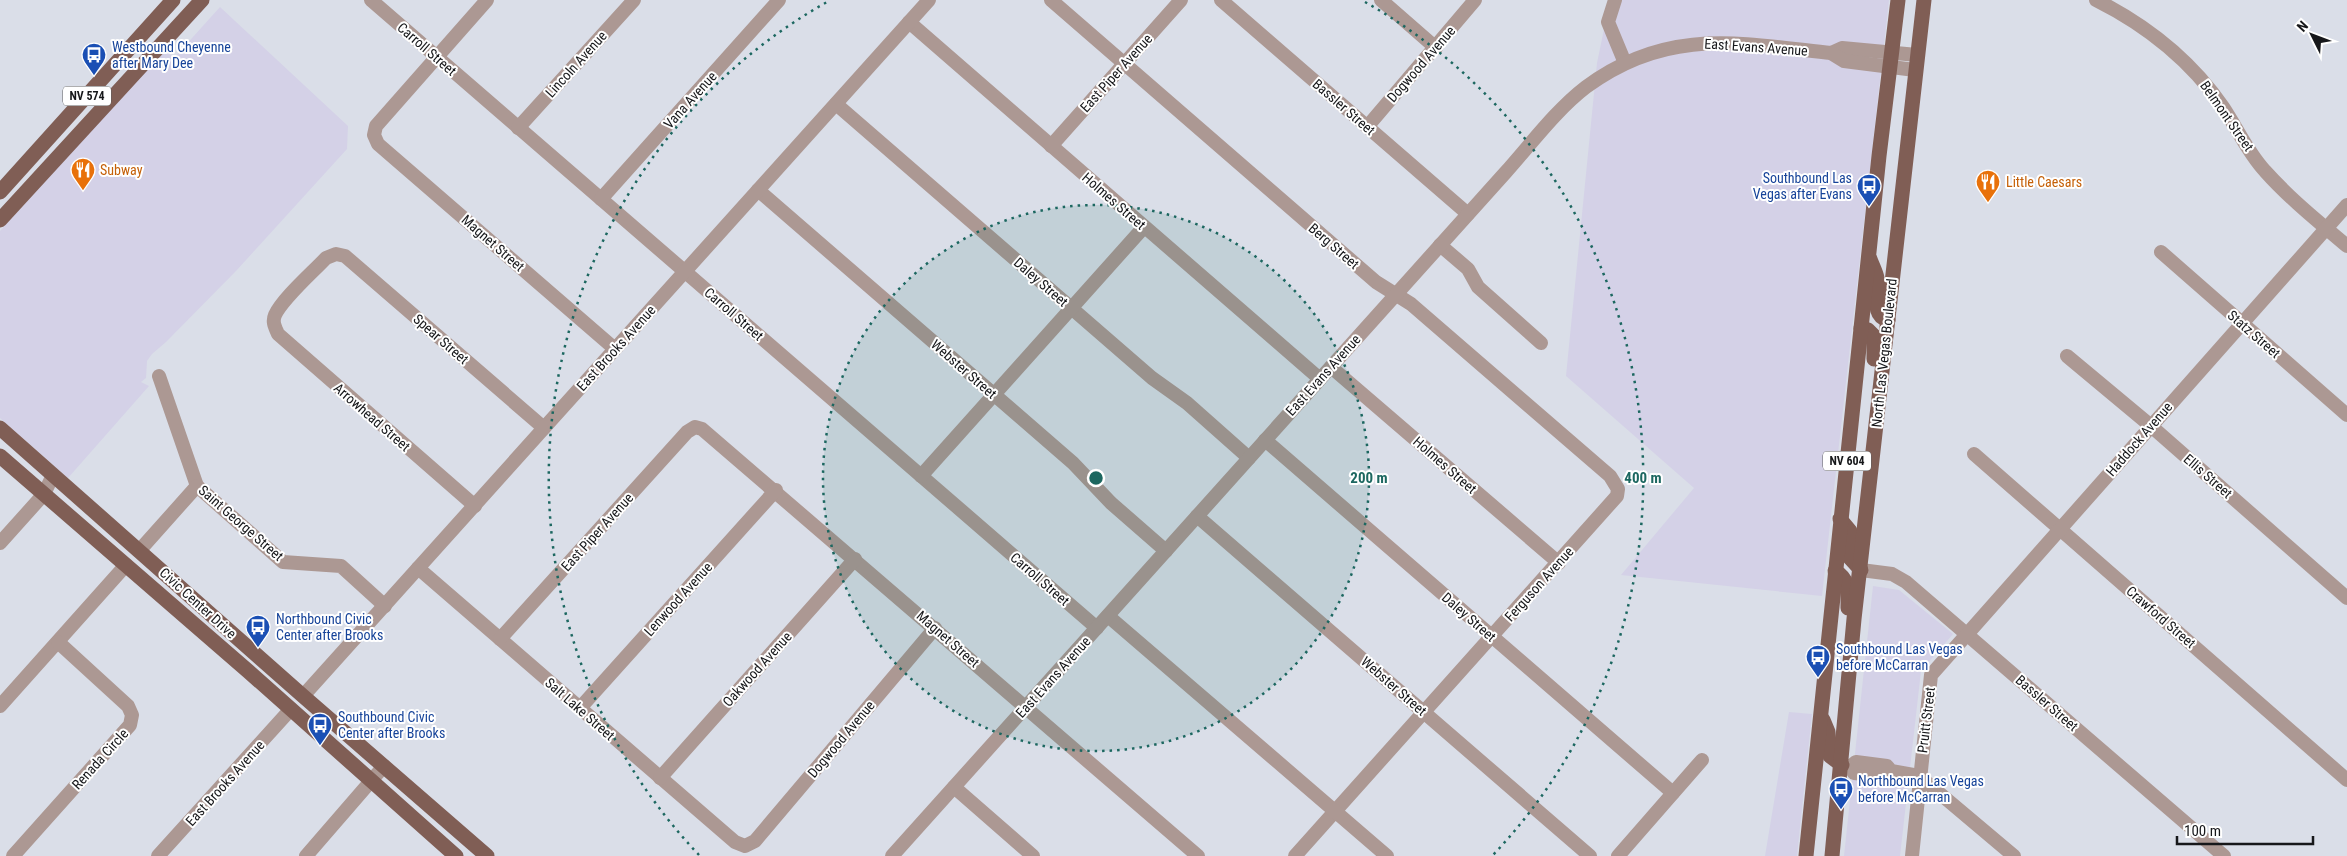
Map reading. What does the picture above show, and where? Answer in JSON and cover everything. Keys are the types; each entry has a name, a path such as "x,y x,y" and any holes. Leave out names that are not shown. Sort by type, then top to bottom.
{"main road":[{"path":"185,18 185,11 191,0"},
{"name":"NV 574","path":"0,218 202,0"},
{"name":"North Las Vegas Boulevard","path":"1806,856 1868,256 1898,0"},
{"name":"North Las Vegas Boulevard","path":"1832,856 1846,766 1853,628 1924,0"},
{"path":"149,57 145,50 172,1"},
{"name":"NV 574","path":"0,192 172,1"},
{"path":"114,96 131,45"},
{"path":"41,175 43,158 71,113"},
{"path":"0,218 28,172 27,162"},
{"path":"1868,256 1878,279 1878,313 1882,318 1888,320"},
{"path":"1861,328 1868,330 1874,336 1874,364 1881,379"},
{"name":"Civic Center Drive","path":"0,428 487,856"},
{"name":"Civic Center Drive","path":"0,456 456,856"},
{"path":"1840,519 1850,531 1850,558 1861,570"},
{"path":"86,530 126,552 139,550"},
{"path":"126,565 137,563 185,591"},
{"path":"1835,571 1843,575 1847,581 1847,618 1853,628"},
{"path":"248,672 260,672 285,693 303,696"},
{"path":"291,710 301,706 319,720 326,716"},
{"path":"1820,715 1828,732 1830,756 1846,766"}],"street":[{"name":"Carroll Street","path":"370,0 1097,628"},
{"path":"436,57 487,0"},
{"name":"Lincoln Avenue","path":"518,128 634,0"},
{"name":"Vana Avenue","path":"601,199 779,0"},
{"name":"East Brooks Avenue","path":"303,696 929,0"},
{"name":"Berg Street","path":"1051,0 1376,282 1411,304 1610,476 1618,488"},
{"name":"East Piper Avenue","path":"1051,146 1181,0"},
{"name":"Bassler Street","path":"1221,0 1468,214"},
{"path":"1381,0 1436,48"},
{"name":"Dogwood Avenue","path":"1367,126 1436,48 1475,0"},
{"path":"1615,0 1608,22 1625,63"},
{"name":"Belmont Street","path":"2096,0 2146,30 2199,77 2222,106 2264,170 2286,193 2347,246"},
{"name":"Holmes Street","path":"909,22 1320,379"},
{"name":"East Evans Avenue","path":"892,856 1568,103 1586,87 1625,63 1652,52 1698,42 1735,42 1831,53 1844,62 1890,60 1916,62"},
{"name":"Magnet Street","path":"436,57 376,126 374,135 378,144 615,349"},
{"name":"Daley Street","path":"836,104 1152,378 1187,403 1249,458"},
{"name":"Webster Street","path":"758,190 1072,464 1166,551"},
{"name":"Haddock Avenue","path":"1931,674 2060,530 2241,322 2347,205"},
{"path":"922,476 1144,227"},
{"path":"1440,246 1468,269 1478,287 1541,343"},
{"name":"Statz Street","path":"2161,252 2347,415"},
{"name":"Arrowhead Street","path":"336,254 326,258 281,306 275,316 273,325 278,334 475,506"},
{"name":"Spear Street","path":"336,254 345,256 544,428"},
{"name":"Ellis Street","path":"2067,356 2151,426 2347,598"},
{"name":"Holmes Street","path":"1331,367 1559,563"},
{"name":"Saint George Street","path":"159,376 197,486 283,562 341,566 385,606"},
{"name":"Magnet Street","path":"695,427 702,429 776,490 1198,856"},
{"name":"East Piper Avenue","path":"500,639 686,432 695,427"},
{"name":"Daley Street","path":"1265,440 1673,793"},
{"name":"Crawford Street","path":"1974,454 2347,780"},
{"path":"0,543 44,494 53,475"},
{"path":"139,550 197,486"},
{"name":"Ferguson Avenue","path":"1296,856 1559,563 1617,496 1618,488"},
{"name":"Lenwood Avenue","path":"580,708 776,490"},
{"name":"Webster Street","path":"1197,516 1590,856"},
{"name":"Oakwood Avenue","path":"660,778 855,559"},
{"path":"0,706 126,565"},
{"name":"Salt Lake Street","path":"418,568 735,842 745,846"},
{"name":"Bassler Street","path":"1861,570 1892,574 1906,582 2224,856"},
{"path":"1108,616 1387,856"},
{"name":"Dogwood Avenue","path":"745,846 755,841 935,628"},
{"name":"Renada Circle","path":"13,856 130,725 132,715 128,706 58,642"},
{"name":"Pruitt Street","path":"1912,856 1931,674"},
{"name":"East Brooks Avenue","path":"158,856 291,710"},
{"path":"1618,856 1702,760"},
{"path":"1846,766 1856,762 1887,766 1891,771 1919,776 2014,856"},
{"path":"306,856 384,766"},
{"path":"954,787 1033,856"}],"shaded area":[{"path":"1610,0 1889,0 1822,596 1621,575 1694,488 1566,376 1597,63"},
{"path":"220,7 348,126 347,149 236,271 152,354 147,361 146,378 141,382 149,386 68,478 0,418 0,231 165,50 174,58"},
{"path":"1873,586 1899,590 1953,634 1921,671 1900,856 1844,856"},
{"path":"1789,712 1812,714 1797,856 1765,856"}],"place":[{"name":"Westbound Cheyenne after Mary Dee","path":"94,76"},
{"name":"Subway","path":"83,191"},
{"name":"Little Caesars","path":"1988,203"},
{"name":"Southbound Las Vegas after Evans","path":"1869,207"},
{"name":"Northbound Civic Center after Brooks","path":"258,648"},
{"name":"Southbound Las Vegas before McCarran","path":"1818,678"},
{"name":"Southbound Civic Center after Brooks","path":"320,746"},
{"name":"Northbound Las Vegas before McCarran","path":"1841,810"}]}
